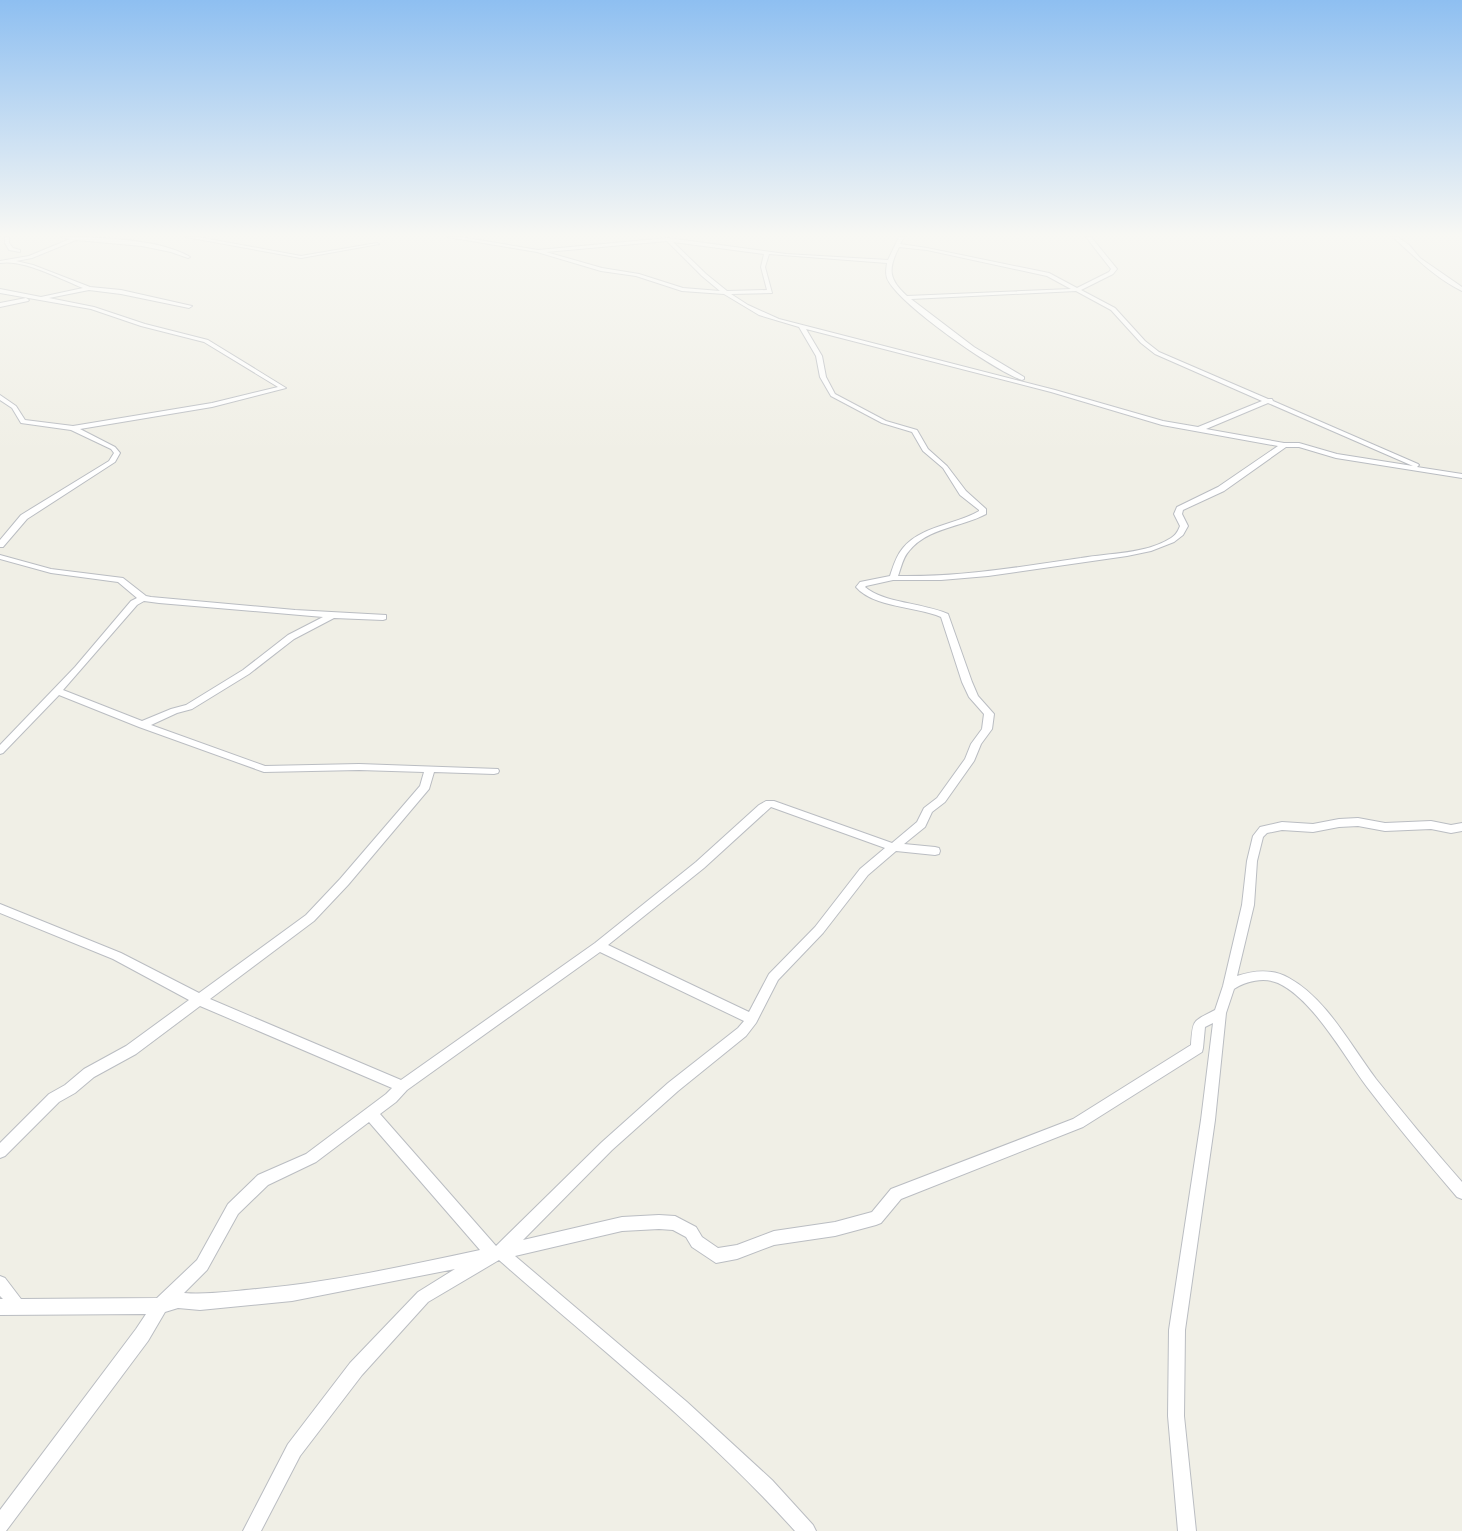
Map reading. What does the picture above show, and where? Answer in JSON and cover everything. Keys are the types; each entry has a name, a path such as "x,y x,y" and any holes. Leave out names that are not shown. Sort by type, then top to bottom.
{"street":[{"path":"0,397 14,407 23,422 73,428 212,405 283,388 206,340 143,325 93,308"},
{"path":"752,308 763,315 802,327 1053,391 1138,416 1196,430 1299,445 1336,456 1462,476"},
{"path":"920,308 996,365 1053,391"},
{"path":"1111,308 1117,312 1143,342 1157,353 1270,400 1305,419 1428,470"},
{"path":"802,327 819,356 826,386 833,396 884,422 916,431 925,450 945,466 963,493 983,511 948,528 924,533 906,550 893,578"},
{"path":"1196,430 1270,400"},
{"path":"0,545 24,517 116,460 118,454 113,448 73,428"},
{"path":"252,1531 294,1450 356,1369 423,1297 497,1253 607,1146 673,1087 742,1032 752,1019 773,977 819,930 864,872 921,824 928,810 941,800 962,772 987,729 989,714 974,697 967,682 945,616 921,607 871,595 860,588 863,584 893,578 970,575 1105,557 1160,546 1171,542 1182,532 1184,526 1178,514 1180,509 1222,489 1284,444"},
{"path":"0,557 28,566 120,580 144,598 156,601 206,603 331,616 383,616"},
{"path":"0,751 47,699 58,691 134,603 144,598"},
{"path":"142,725 174,711 189,707 246,672 291,637 331,616"},
{"path":"58,691 142,725 264,769 359,767 494,771"},
{"path":"0,1152 54,1098 89,1072 131,1050 310,918 344,882 425,787 430,770"},
{"path":"0,1525 142,1335 160,1306 202,1266 233,1209 263,1180 311,1158 391,1098 402,1086 599,946 700,865 770,803 893,847 935,852"},
{"path":"1187,1531 1176,1416 1177,1330 1208,1120 1220,1014 1248,905 1252,861 1258,836 1264,830 1282,826 1313,828 1339,823 1358,822 1385,827 1431,825 1451,829 1462,827"},
{"path":"0,908 117,956 200,1000 402,1086"},
{"path":"599,946 752,1019"},
{"path":"1228,986 1247,977 1264,976 1282,980 1300,992 1462,1192"},
{"path":"0,1307 160,1306 178,1300 200,1302 292,1294 426,1270 578,1236 622,1224 659,1222 675,1224 691,1232 697,1242 716,1256 737,1252 774,1238 835,1229 876,1218 896,1194 1078,1123 1197,1048 1199,1024 1220,1014"},
{"path":"370,1113 497,1253 681,1408 766,1486 807,1531"},
{"path":"0,1283 17,1306"}]}
